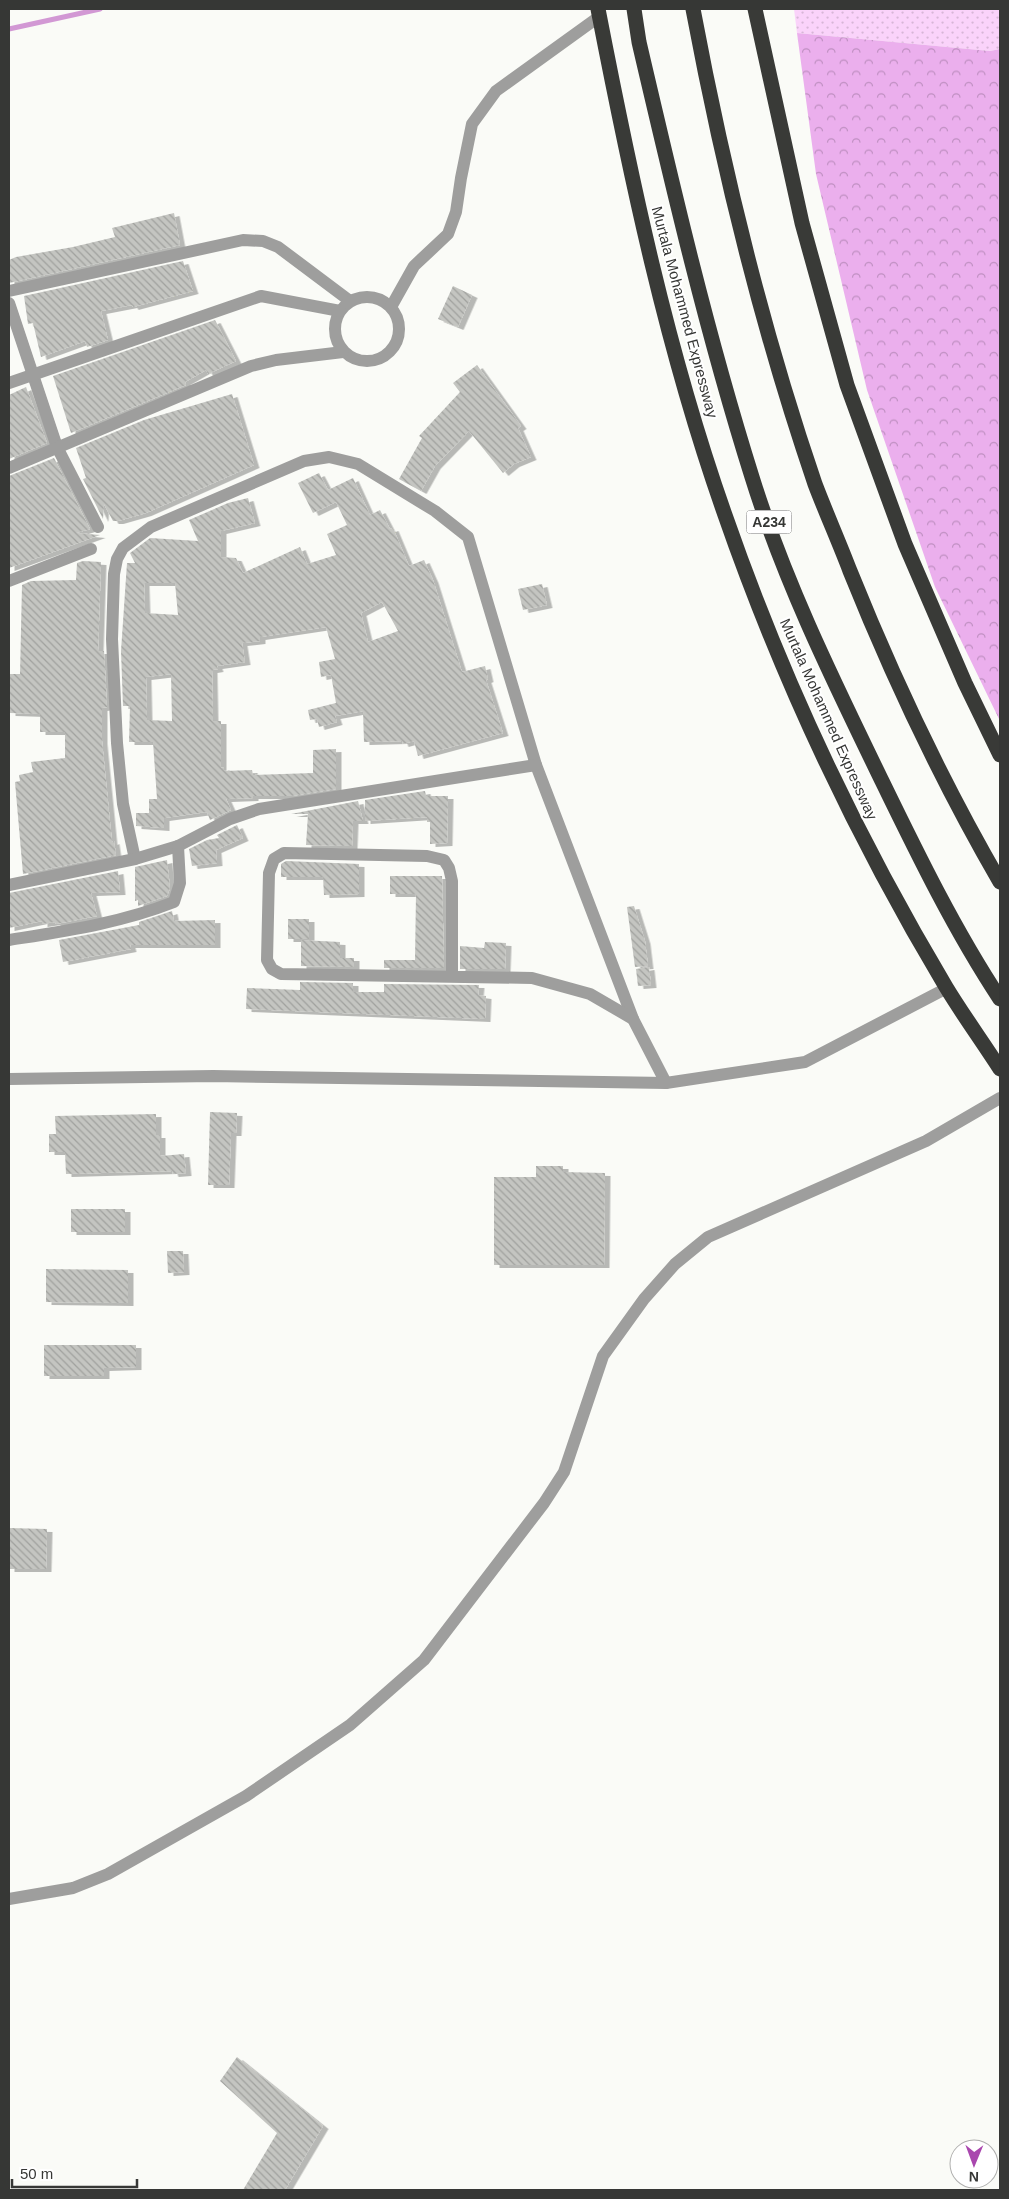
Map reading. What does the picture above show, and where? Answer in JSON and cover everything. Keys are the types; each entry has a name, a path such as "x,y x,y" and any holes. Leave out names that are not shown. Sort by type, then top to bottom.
{"highway":[{"name":"Murtala Mohammed Expressway","path":"634,9 639,42 697,291 756,488 811,633 898,815 978,966 1000,999"},
{"path":"693,9 710,99 758,300 816,484 883,651 965,820 1000,882"},
{"path":"755,9 802,223 847,385 905,544 965,683 1000,754"},
{"name":"Murtala Mohammed Expressway","path":"599,12 626,155 673,348 724,514 782,665 860,831 947,988 1000,1068"}],"street":[{"path":"391,307 414,266 448,234 456,212 472,124 496,91 599,12"},
{"path":"9,291 243,240 263,241 278,247 350,301"},
{"path":"9,383 261,296 340,311"},
{"path":"364,297 379,299 391,307 398,319 400,334 395,348 384,358 370,362 355,360 343,352 336,340 334,325 340,311 350,301 364,297"},
{"path":"9,302 57,447 98,527"},
{"path":"9,468 251,366 276,360 343,352"},
{"path":"135,859 123,804 116,742 112,639 114,574 117,559 123,548 152,527 304,461 328,457 358,464 436,511 468,537 536,765 633,1019 666,1083"},
{"path":"9,580 92,549"},
{"path":"9,885 135,859 178,846 230,819 259,809 536,765"},
{"path":"9,940 98,925 152,911 174,902 180,883 178,846"},
{"path":"452,976 452,881 449,868 444,860 427,856 284,854 271,864 268,873 267,960 272,968 281,974 532,978 590,994 633,1019"},
{"path":"9,1079 213,1076 666,1083 804,1062 947,988"},
{"path":"9,1899 73,1888 108,1874 246,1796 350,1725 424,1660 544,1503 564,1472 603,1356 644,1298 675,1264 708,1237 926,1141 1000,1098"}],"shaded area":[{"path":"794,9 1000,9 1000,49 990,51 797,33"}],"green space":[{"path":"797,33 990,51 1000,49 1000,721 935,587 867,390 816,174"}],"building":[{"path":"174,213 180,245 9,283 9,260 16,257 115,237 112,228"},
{"path":"183,261 193,291 133,307 132,305 101,311 108,340 87,347 85,341 41,357 33,323 28,324 24,296"},
{"path":"453,286 472,295 458,327 438,319"},
{"path":"215,320 236,361 208,374 206,370 185,382 186,385 71,433 53,376"},
{"path":"477,365 521,426 518,428 531,457 514,464 503,473 469,431 435,466 421,491 399,479 422,438 419,436 460,392 453,383"},
{"path":"26,387 47,443 9,459 9,395"},
{"path":"232,394 254,465 146,513 118,521 113,521 104,504 103,519 83,479 86,478 76,448 144,420"},
{"path":"54,458 90,529 76,533 100,535 9,568 9,476"},
{"path":"319,473 328,490 353,478 370,515 380,510 390,529 393,528 409,566 424,560 433,580 462,672 485,666 488,679 486,680 503,733 418,756 414,741 403,744 402,741 364,742 363,711 335,716 337,722 319,727 317,719 310,720 308,710 336,703 331,675 321,677 319,662 335,659 326,627 260,637 260,641 242,643 245,662 217,666 218,669 212,670 213,721 221,721 221,768 224,767 224,771 252,770 253,775 313,773 313,750 336,749 336,789 291,796 253,796 253,798 226,799 231,810 210,820 207,812 164,818 164,828 136,826 136,813 149,813 149,799 157,799 153,742 129,742 130,706 123,706 121,651 127,563 135,563 130,553 150,538 198,541 189,520 228,503 248,498 255,523 221,531 221,557 236,558 243,573 300,547 307,564 336,555 327,534 347,525 336,502 313,513 298,483","holes":["144,583 175,583 178,615 145,613","382,602 398,631 368,642 361,613","171,674 172,721 147,720 146,677"]},
{"path":"83,561 101,562 98,651 104,651 107,707 102,708 102,741 112,842 114,841 116,855 23,874 15,782 20,781 19,775 33,772 31,762 65,758 65,732 40,732 40,714 10,713 10,674 20,674 22,585 31,581 76,580 77,563"},
{"path":"542,584 547,605 523,610 518,589"},
{"path":"425,791 426,796 448,796 447,843 430,844 430,822 427,822 427,817 365,821 365,800"},
{"path":"358,801 363,821 353,821 352,846 306,845 308,814 291,814"},
{"path":"237,825 243,838 216,850 217,863 192,866 189,849 207,840 219,838 217,835"},
{"path":"167,860 170,888 167,896 138,906 138,900 135,901 135,867"},
{"path":"286,861 359,864 359,894 324,895 323,877 281,877 281,864"},
{"path":"118,871 120,892 91,893 97,916 56,924 55,922 42,924 42,921 9,928 9,893"},
{"path":"390,876 442,876 444,968 384,968 384,960 415,960 416,894 390,894"},
{"path":"634,906 645,941 648,966 635,967 627,907"},
{"path":"172,911 174,921 215,920 215,945 130,945 131,949 63,962 59,940 139,925 139,922"},
{"path":"288,919 309,919 309,939 288,939"},
{"path":"301,940 340,942 340,958 354,958 354,967 301,966"},
{"path":"485,942 506,943 505,969 460,969 460,946 484,948"},
{"path":"649,967 651,985 638,986 636,969"},
{"path":"300,982 353,983 353,992 384,992 384,984 479,985 478,995 486,996 485,1019 246,1009 247,988 300,990"},
{"path":"210,1112 237,1113 236,1133 231,1133 229,1185 208,1185"},
{"path":"156,1114 156,1135 160,1135 160,1156 184,1154 186,1173 173,1174 172,1171 66,1174 65,1152 49,1152 49,1134 56,1134 55,1116"},
{"path":"536,1166 563,1166 563,1172 605,1173 604,1265 494,1265 494,1177 536,1177"},
{"path":"71,1209 125,1209 125,1232 71,1232"},
{"path":"167,1251 183,1251 184,1272 168,1273"},
{"path":"46,1269 128,1270 128,1303 46,1302"},
{"path":"44,1345 136,1345 136,1367 104,1368 104,1376 44,1376"},
{"path":"9,1528 47,1529 46,1569 9,1569"},
{"path":"237,2057 323,2126 285,2190 243,2190 277,2133 220,2081"}],"waterway":[{"path":"9,29 100,9"}]}
